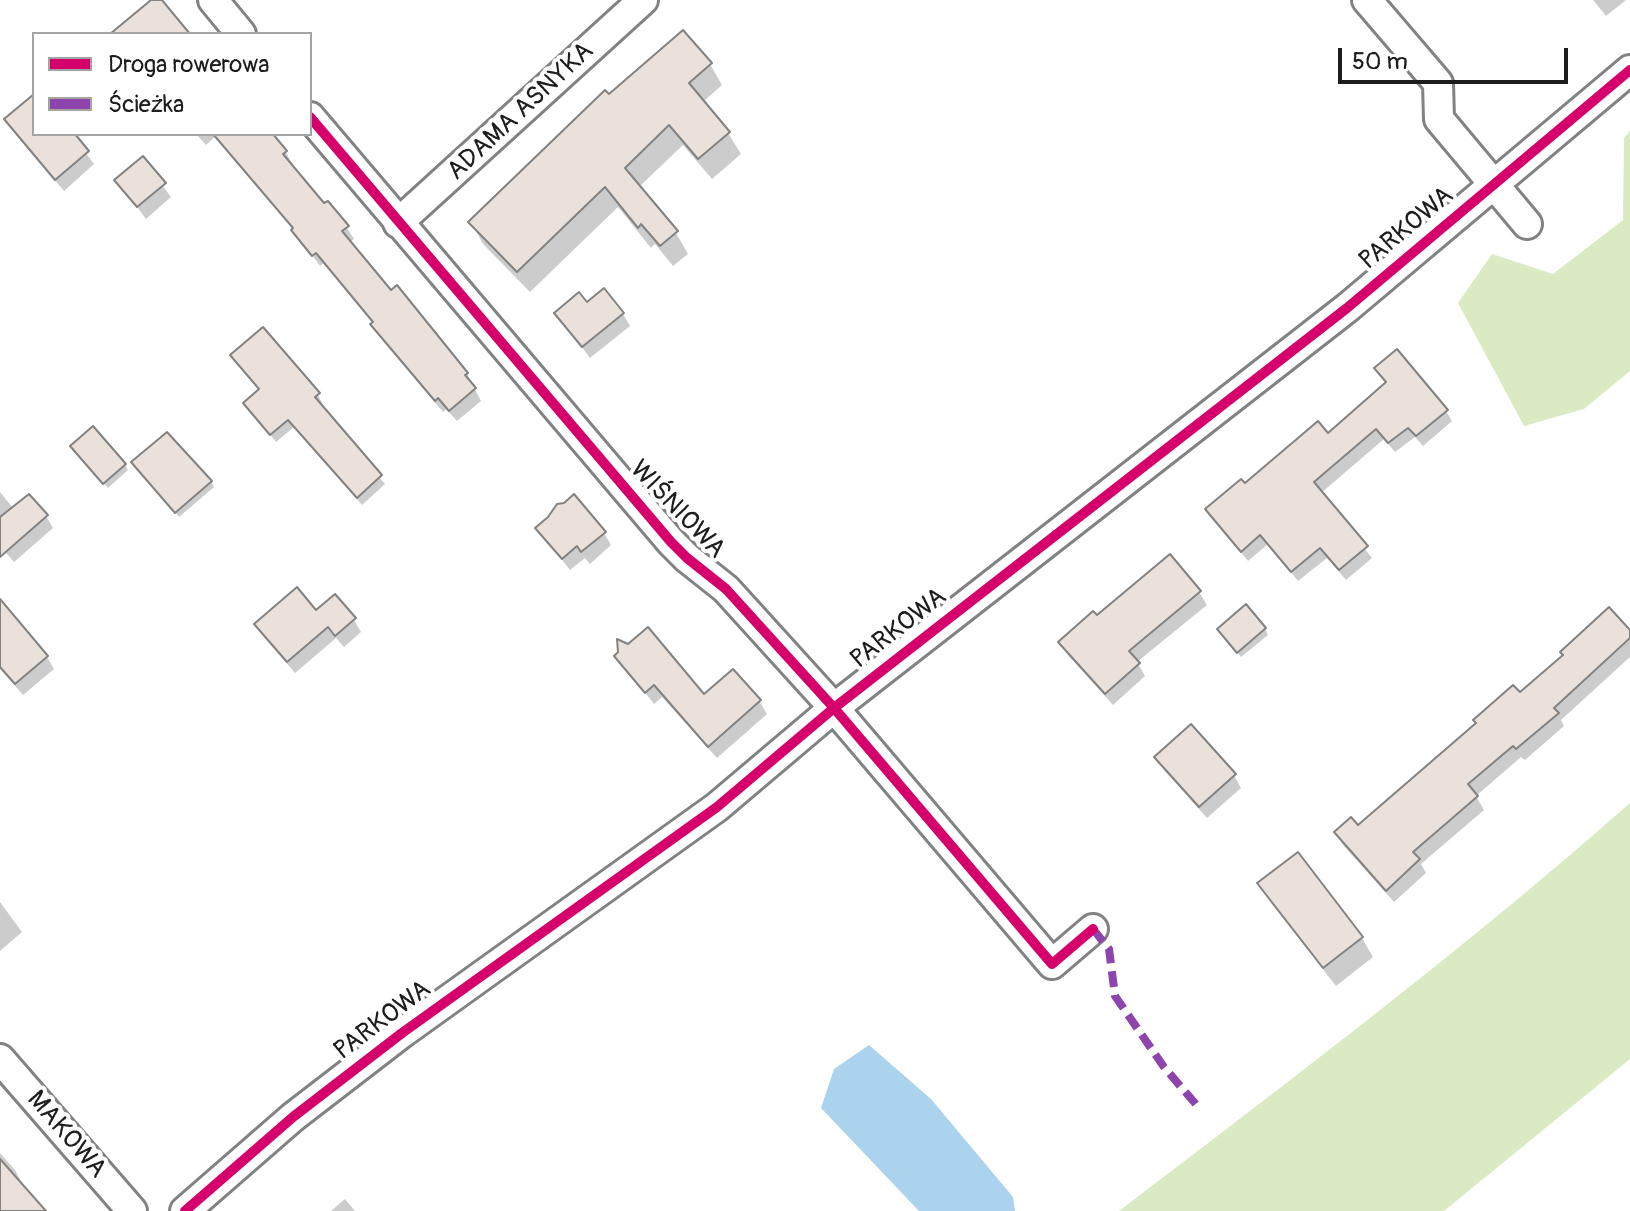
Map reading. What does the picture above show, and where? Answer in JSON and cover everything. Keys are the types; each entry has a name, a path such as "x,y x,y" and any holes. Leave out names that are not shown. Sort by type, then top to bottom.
{"street":[{"path":"213,0 239,32"},
{"name":"ADAMA ASNYKA","path":"398,223 643,0"},
{"path":"1367,0 1438,83 1439,119 1527,224"},
{"name":"PARKOWA","path":"185,1211 293,1117 348,1074 717,807 834,708 1347,308 1630,70"},
{"name":"WIŚNIOWA","path":"312,119 671,542 726,589 834,708 1052,964 1093,929"},
{"name":"MAKOWA","path":"0,1059 132,1211"}],"green space":[{"path":"1630,131 1630,371 1584,409 1524,426 1458,303 1492,254 1553,274 1623,220 1624,138"},
{"path":"1630,803 1630,1059 1444,1211 1119,1211 1442,961"}],"water":[{"path":"869,1045 931,1099 1013,1197 1015,1211 919,1211 821,1108 834,1069"}],"building":[{"path":"151,0 162,0 188,32 112,32"},
{"path":"683,30 712,63 689,83 730,132 698,159 669,125 625,168 678,231 660,246 641,224 638,228 605,187 517,272 468,222 605,90 609,94"},
{"path":"32,96 32,136 77,136 89,151 55,180 4,119"},
{"path":"215,136 275,136 287,151 283,154 324,203 328,201 349,226 342,231 391,290 397,285 468,373 465,375 476,388 449,411 438,398 435,401 370,324 373,322 316,253 312,256 291,230 293,228"},
{"path":"143,156 166,183 137,207 114,180"},
{"path":"604,288 624,313 582,347 554,313 579,292 587,302"},
{"path":"263,327 320,393 315,397 382,475 357,498 288,420 270,435 243,403 259,389 230,355"},
{"path":"1397,349 1448,410 1416,436 1408,428 1388,443 1376,429 1314,482 1368,546 1339,570 1320,548 1291,572 1260,535 1241,552 1205,509 1241,479 1245,483 1318,421 1328,433 1386,382 1374,368"},
{"path":"93,426 126,464 103,484 70,446"},
{"path":"167,432 212,481 175,513 131,462"},
{"path":"29,494 48,515 0,557 0,517"},
{"path":"574,494 606,532 581,552 577,546 562,559 535,528 557,504 564,503"},
{"path":"1170,554 1201,591 1129,651 1140,663 1105,694 1058,642 1093,611 1097,615"},
{"path":"297,587 316,610 335,594 356,618 335,636 328,627 287,662 254,624"},
{"path":"0,599 48,656 15,684 0,667"},
{"path":"1246,604 1266,628 1237,653 1217,629"},
{"path":"1609,607 1630,630 1630,638 1554,708 1559,713 1468,784 1478,796 1413,852 1420,859 1386,891 1334,832 1351,817 1358,825 1476,723 1473,720 1513,685 1520,692 1563,655 1560,652"},
{"path":"648,627 704,694 733,669 761,700 708,747 654,685 645,693 614,656 618,652 617,639 628,644"},
{"path":"1191,724 1236,774 1199,807 1154,757"},
{"path":"1298,852 1363,937 1323,968 1257,883"},
{"path":"0,1159 46,1211 0,1211"}],"marked path":[{"path":"1093,929 1109,949 1115,996 1164,1067 1200,1109"}],"cycle path":[{"path":"185,1211 293,1117 402,1033 717,807 834,708 1347,308 1630,70"},
{"path":"312,119 671,542 726,589 834,708 1052,964 1093,929"}]}
